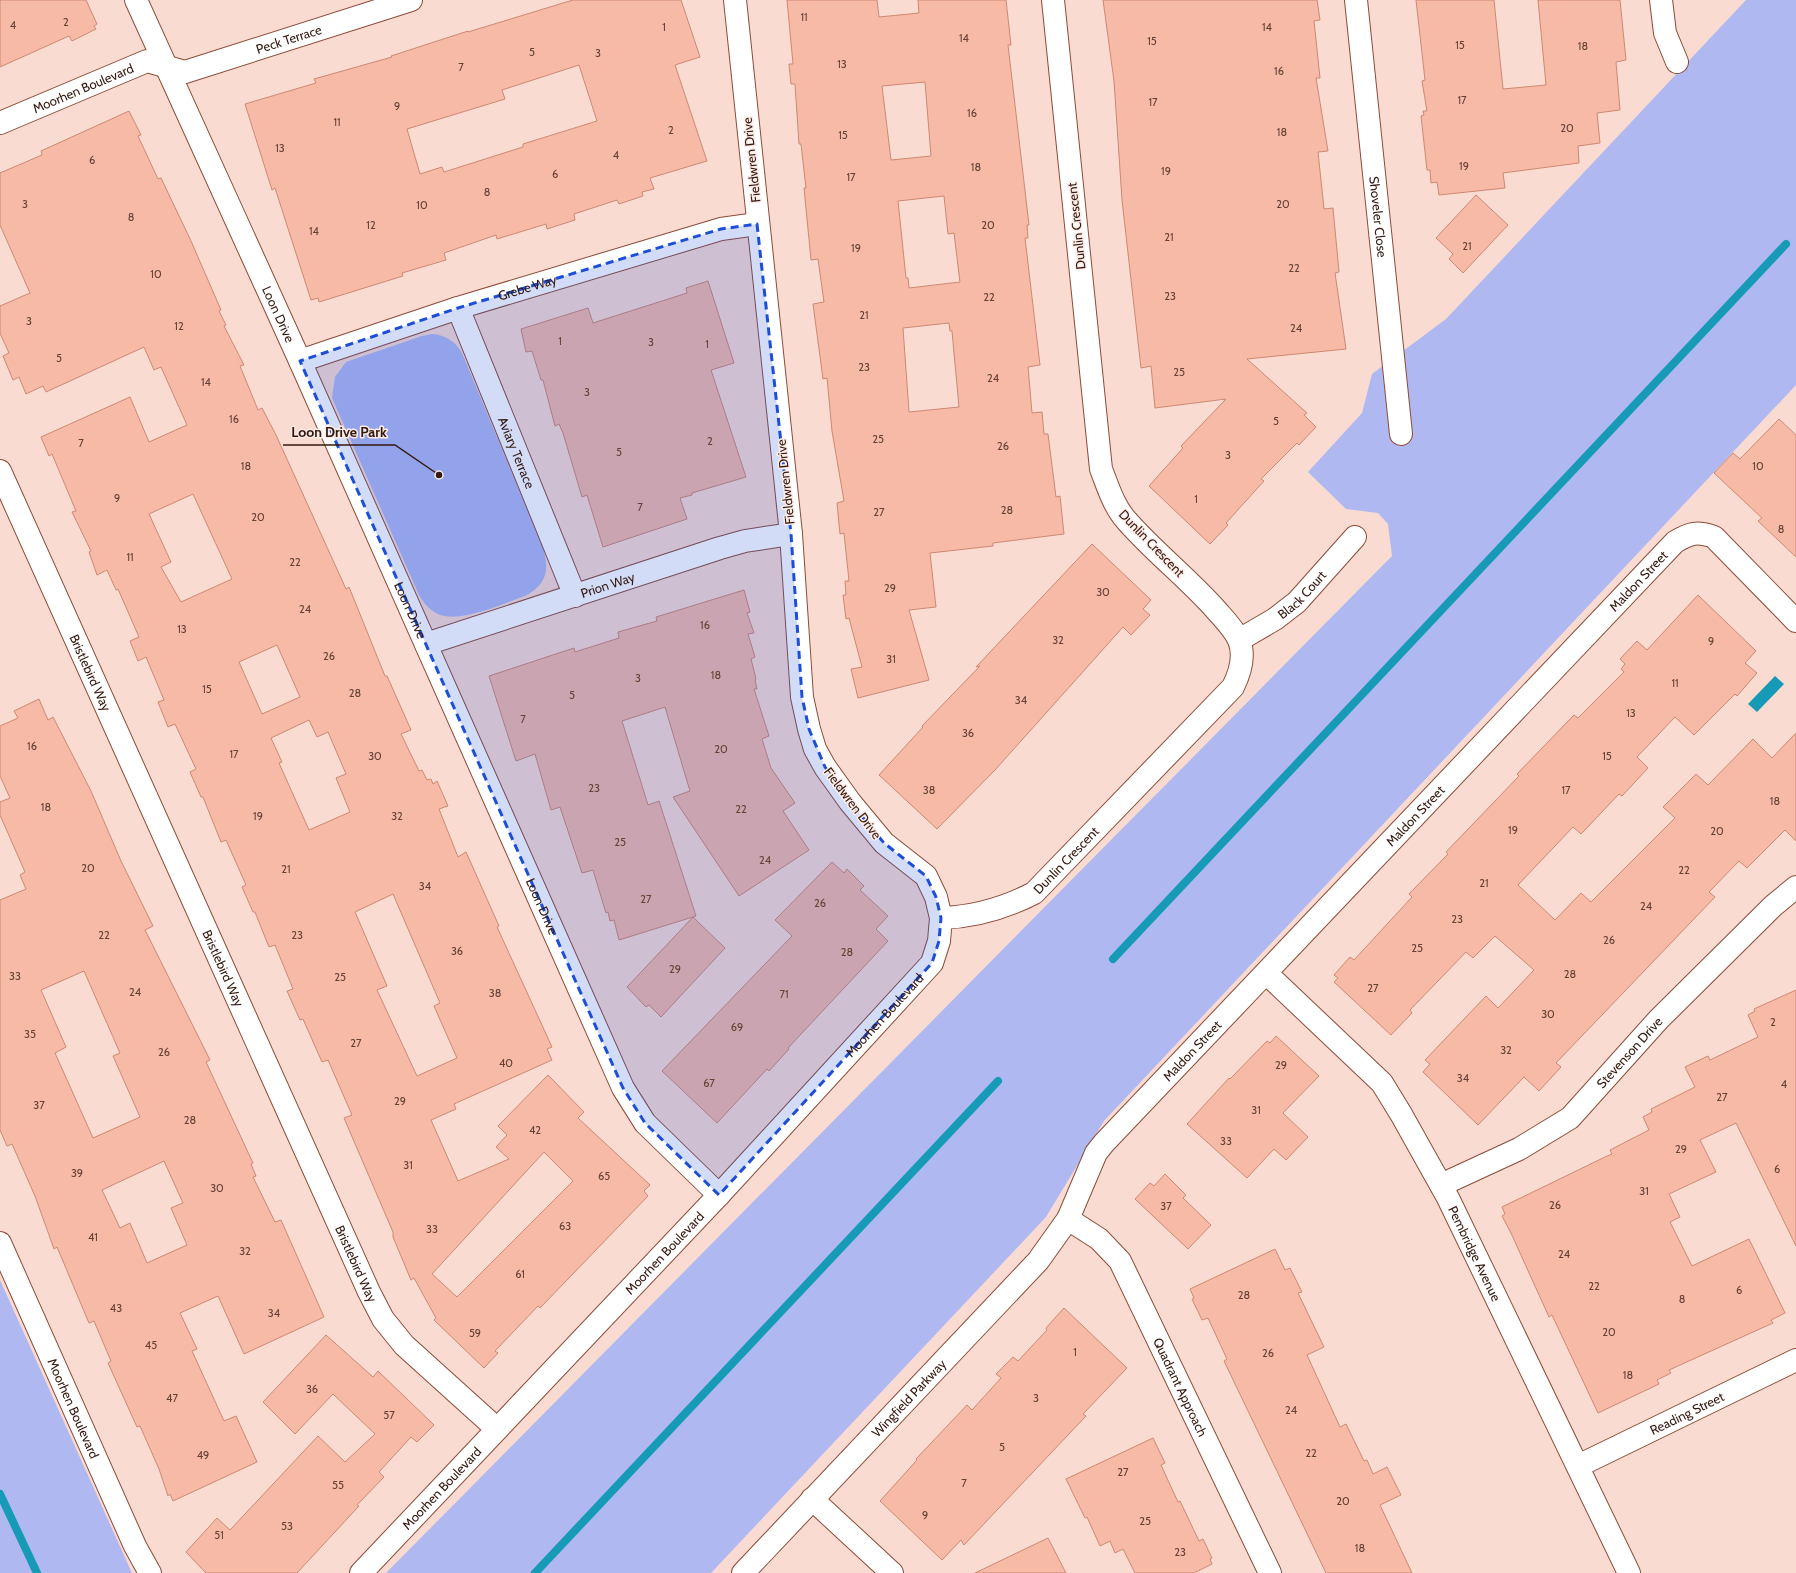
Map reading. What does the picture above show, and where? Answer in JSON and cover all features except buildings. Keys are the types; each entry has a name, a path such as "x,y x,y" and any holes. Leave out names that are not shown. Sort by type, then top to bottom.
{"street":[{"name":"Loon Drive","path":"136,0 300,361 623,1088 645,1123 720,1195"},
{"name":"Peck Terrace","path":"167,68 185,72 411,0"},
{"name":"Fieldwren Drive","path":"735,0 757,224 791,534 802,697 809,729 815,749 836,785 884,843 926,876 936,897 941,918"},
{"name":"Dunlin Crescent","path":"941,918 965,917 989,911 1012,904 1034,893 1233,686 1239,675 1241,665 1242,652 1239,640 1208,601 1126,520 1115,504 1101,470 1053,0"},
{"name":"Shoveler Close","path":"1356,0 1401,434"},
{"path":"1661,0 1665,33 1678,62"},
{"name":"Moorhen Boulevard","path":"0,123 147,61 167,68"},
{"name":"Grebe Way","path":"300,361 458,308 721,229 757,224"},
{"name":"Aviary Terrace","path":"458,308 575,596"},
{"name":"Bristlebird Way","path":"0,471 369,1292 383,1319 404,1345 497,1429"},
{"name":"Maldon Street","path":"1068,1219 1096,1153 1675,542 1687,535 1701,533 1714,537 1796,621"},
{"name":"Prion Way","path":"426,644 726,546 745,541 791,534"},
{"name":"Black Court","path":"1239,640 1275,619 1297,602 1355,537"},
{"name":"Stevenson Drive","path":"1441,1185 1519,1149 1570,1118 1659,1019 1773,906 1796,887"},
{"name":"Moorhen Boulevard","path":"361,1573 720,1195 932,963 940,941 941,918"},
{"name":"Pembridge Avenue","path":"1266,973 1382,1083 1401,1114 1441,1185 1629,1573"},
{"name":"Wingfield Parkway","path":"743,1573 1038,1261 1068,1219"},
{"name":"Quadrant Approach","path":"1068,1219 1100,1238 1120,1261 1270,1573"},
{"name":"Moorhen Boulevard","path":"0,1243 135,1546 150,1573"},
{"name":"Reading Street","path":"1578,1466 1796,1360"},
{"path":"812,1499 892,1573"}],"highlighted area":[{"path":"757,224 791,534 802,697 809,729 825,767 850,802 884,843 926,876 936,897 941,918 939,941 932,963 719,1195 645,1123 623,1088 300,361 458,308 721,229"}],"shaded area":[{"path":"1746,0 1796,0 1796,385 1104,1121 1046,1217 711,1573 386,1573 1392,556 1388,524 1378,513 1346,509 1308,472 1362,413 1372,374 1446,319"},
{"path":"432,334 449,339 462,353 545,553 545,575 543,581 533,591 525,596 470,615 447,616 438,614 427,606 422,600 332,398 335,377 346,362"},
{"path":"1775,676 1784,684 1757,712 1748,704"},
{"path":"0,1280 132,1573 0,1573"}],"waterway":[{"path":"1113,959 1786,244"},
{"path":"535,1573 998,1081"},
{"path":"0,1494 37,1573"}],"place":[{"name":"Loon Drive Park","path":"439,475"}]}
